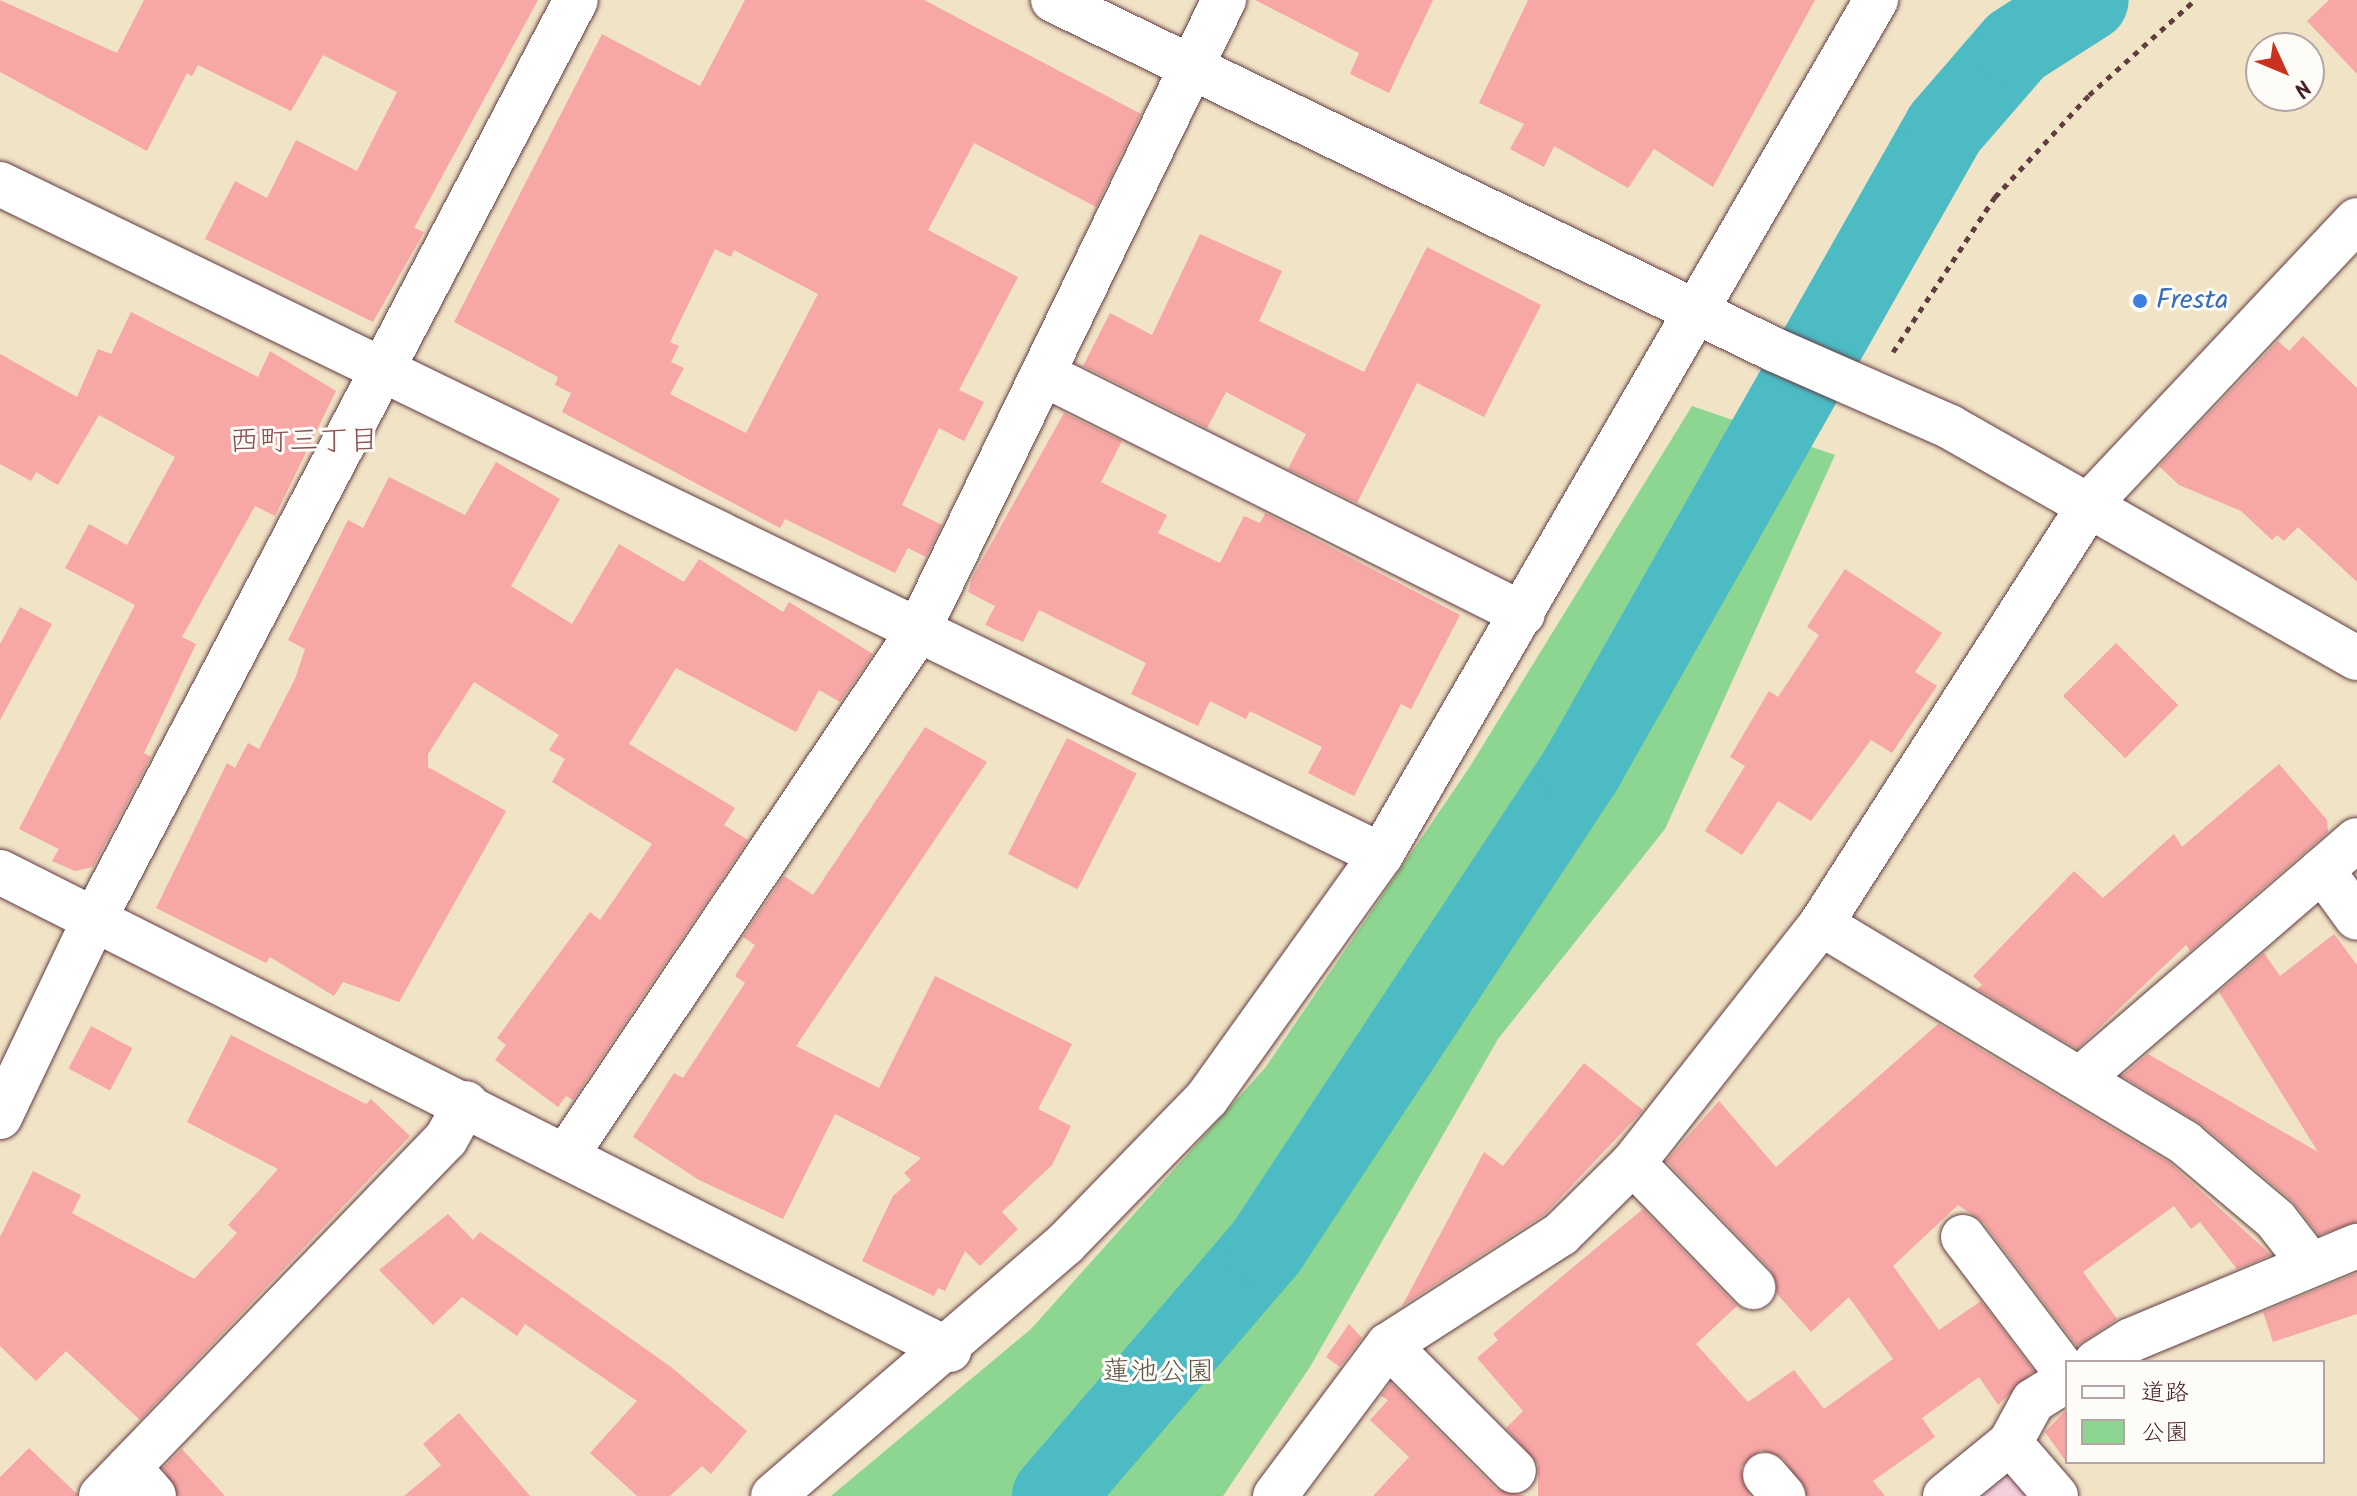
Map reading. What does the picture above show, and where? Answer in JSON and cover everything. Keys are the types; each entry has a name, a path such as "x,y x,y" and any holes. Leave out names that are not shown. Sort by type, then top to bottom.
{"street":[{"path":"0,1117 95,918 576,0"},
{"path":"1053,0 1775,350 1860,386 2092,501 2357,658"},
{"path":"567,1154 917,633 1047,376 1224,0"},
{"path":"773,1496 949,1350 1065,1244 1207,1098 1381,855 1701,313 1780,156 1876,0"},
{"path":"0,184 384,369 917,633 1381,855"},
{"path":"1275,1496 1388,1345 1561,1234 1633,1163 1821,924 2092,501 2357,220"},
{"path":"1047,376 1523,614"},
{"path":"2081,1078 2357,840"},
{"path":"2322,870 2357,918"},
{"path":"0,872 466,1103 949,1350"},
{"path":"1821,924 2185,1143 2276,1220 2310,1264"},
{"path":"128,1486 446,1139 466,1103"},
{"path":"1633,1163 1753,1287"},
{"path":"1963,1237 2065,1371"},
{"path":"2100,1360 2310,1264 2357,1246"},
{"path":"1388,1345 1514,1471"},
{"path":"1945,1496 2010,1443 2033,1401 2065,1381"},
{"path":"2010,1443 2056,1496"}],"path":[{"path":"1860,386 1995,197 2089,95 2195,0"}],"shaded area":[{"path":"1993,1473 2021,1481 2034,1496 1964,1496"}],"green space":[{"name":"蓮池公園","path":"1692,406 1835,455 1665,829 1498,1039 1310,1367 1223,1496 831,1496 1031,1329 1265,1068 1469,768"}],"building":[{"path":"0,0 117,53 144,0 538,0 414,228 424,232 373,322 205,239 235,181 267,198 296,140 357,171 397,92 323,55 291,111 198,65 192,76 187,73 147,151 0,72"},
{"path":"745,0 924,0 1141,114 1096,207 974,143 928,230 1018,277 959,390 984,402 964,441 939,428 902,505 942,525 926,557 908,548 895,573 785,519 780,528 562,412 571,393 555,385 558,377 454,322 602,34 700,86","holes":["715,249 731,257 734,250 818,294 746,433 670,394 684,368 671,362 679,346 670,342"]},
{"path":"1255,0 1433,0 1389,93 1350,74 1359,53"},
{"path":"1528,0 1815,0 1713,187 1654,149 1628,188 1554,146 1544,167 1510,149 1524,124 1479,103"},
{"path":"2329,0 2357,0 2357,74 2325,40 2325,32 2317,32 2307,21"},
{"path":"1200,234 1282,271 1259,321 1364,372 1427,247 1541,305 1484,417 1417,383 1357,503 1288,469 1306,434 1226,392 1207,428 1083,366 1110,313 1152,335"},
{"path":"131,312 258,377 270,351 336,391 275,516 255,506 182,637 196,644 144,753 151,757 93,867 75,871 52,861 59,849 19,829 135,605 65,568 89,524 127,545 175,457 99,415 58,485 36,472 31,481 0,464 0,354 77,397 98,349 111,354"},
{"path":"2303,336 2357,388 2357,582 2298,527 2284,541 2277,535 2272,540 2241,511 2179,485 2159,466 2278,341 2289,351"},
{"path":"1064,413 1122,441 1101,482 1167,515 1158,533 1220,563 1244,516 1260,523 1265,513 1460,615 1411,709 1401,704 1354,796 1308,773 1322,747 1250,711 1246,719 1210,701 1198,726 1131,694 1146,663 1039,610 1023,642 985,625 995,606 968,592 972,578"},
{"path":"496,462 560,499 511,586 572,624 619,544 684,582 699,559 783,612 789,602 873,654 840,702 819,690 796,732 676,668 629,744 735,808 724,825 748,840 573,1100 566,1096 558,1107 495,1060 506,1045 497,1038 590,912 600,920 652,844 552,782 565,759 549,750 559,735 474,682 428,754 428,767 506,811 399,1002 343,982 334,996 270,957 266,963 156,908 227,763 235,768 248,743 259,749 295,679 305,649 288,640 348,520 363,528 389,477 465,515"},
{"path":"1845,569 1942,633 1915,672 1937,686 1892,753 1871,740 1811,821 1778,801 1742,855 1705,831 1745,766 1730,757 1769,691 1778,697 1819,635 1807,627"},
{"path":"20,607 52,624 0,720 0,644"},
{"path":"2116,643 2178,705 2125,758 2063,696"},
{"path":"925,727 987,762 796,1046 879,1088 935,976 1072,1044 1038,1109 1071,1126 1052,1165 1002,1212 1018,1229 980,1266 965,1251 945,1291 938,1288 934,1296 862,1261 893,1196 911,1180 904,1173 921,1158 835,1114 783,1219 699,1180 633,1137 674,1073 683,1078 745,983 735,976 755,945 743,937 784,876 813,895"},
{"path":"1067,738 1136,773 1077,889 1008,854"},
{"path":"2279,764 2327,820 2328,832 2190,951 2186,945 2077,1049 1977,989 1982,985 1973,976 2074,871 2103,898 2174,834 2182,847"},
{"path":"2334,934 2357,965 2357,1222 2319,1235 2292,1201 2201,1124 2122,1076 2148,1054 2318,1152 2219,992 2264,953 2280,976"},
{"path":"1938,1024 2170,1163 2271,1255 2237,1269 2200,1222 2191,1229 2174,1206 2083,1272 2117,1319 2077,1346 1983,1222 1958,1205 1893,1266 1939,1330 1981,1301 2034,1371 1998,1405 1979,1377 1922,1418 1935,1437 1873,1481 1885,1496 1807,1496 1784,1459 1761,1450 1741,1467 1750,1496 1538,1496 1538,1464 1506,1428 1523,1411 1477,1358 1498,1340 1493,1334 1643,1209 1737,1306 1696,1344 1748,1402 1794,1370 1824,1409 1893,1359 1849,1297 1811,1332 1777,1294 1771,1270 1666,1161 1719,1101 1776,1167"},
{"path":"91,1026 132,1048 110,1090 68,1068"},
{"path":"231,1035 366,1104 371,1099 410,1136 140,1420 66,1351 36,1381 0,1346 0,1237 33,1171 81,1195 72,1213 194,1279 237,1233 228,1225 278,1169 187,1122"},
{"path":"1584,1063 1643,1110 1545,1214 1402,1306 1484,1152 1503,1166"},
{"path":"448,1214 473,1240 480,1232 671,1367 747,1431 711,1474 702,1466 670,1496 637,1496 590,1453 637,1401 525,1324 517,1336 462,1297 433,1325 379,1270"},
{"path":"2357,1273 2357,1314 2273,1342 2263,1312"},
{"path":"1349,1324 1362,1338 1340,1367 1326,1357"},
{"path":"1391,1383 1496,1489 1526,1496 1373,1496 1409,1457 1370,1420 1388,1400 1381,1396"},
{"path":"2065,1411 2065,1460 2045,1432"},
{"path":"459,1413 530,1496 404,1496 441,1465 423,1444"},
{"path":"29,1448 77,1496 0,1496 0,1477"},
{"path":"182,1449 225,1496 178,1496 163,1468"}],"waterway":[{"path":"1053,1496 1267,1246 1581,770 1945,128 2016,46 2088,0"}],"place":[{"name":"Fresta","path":"2140,301"}],"district":[{"name":"西町三丁目","path":"304,442"}]}
